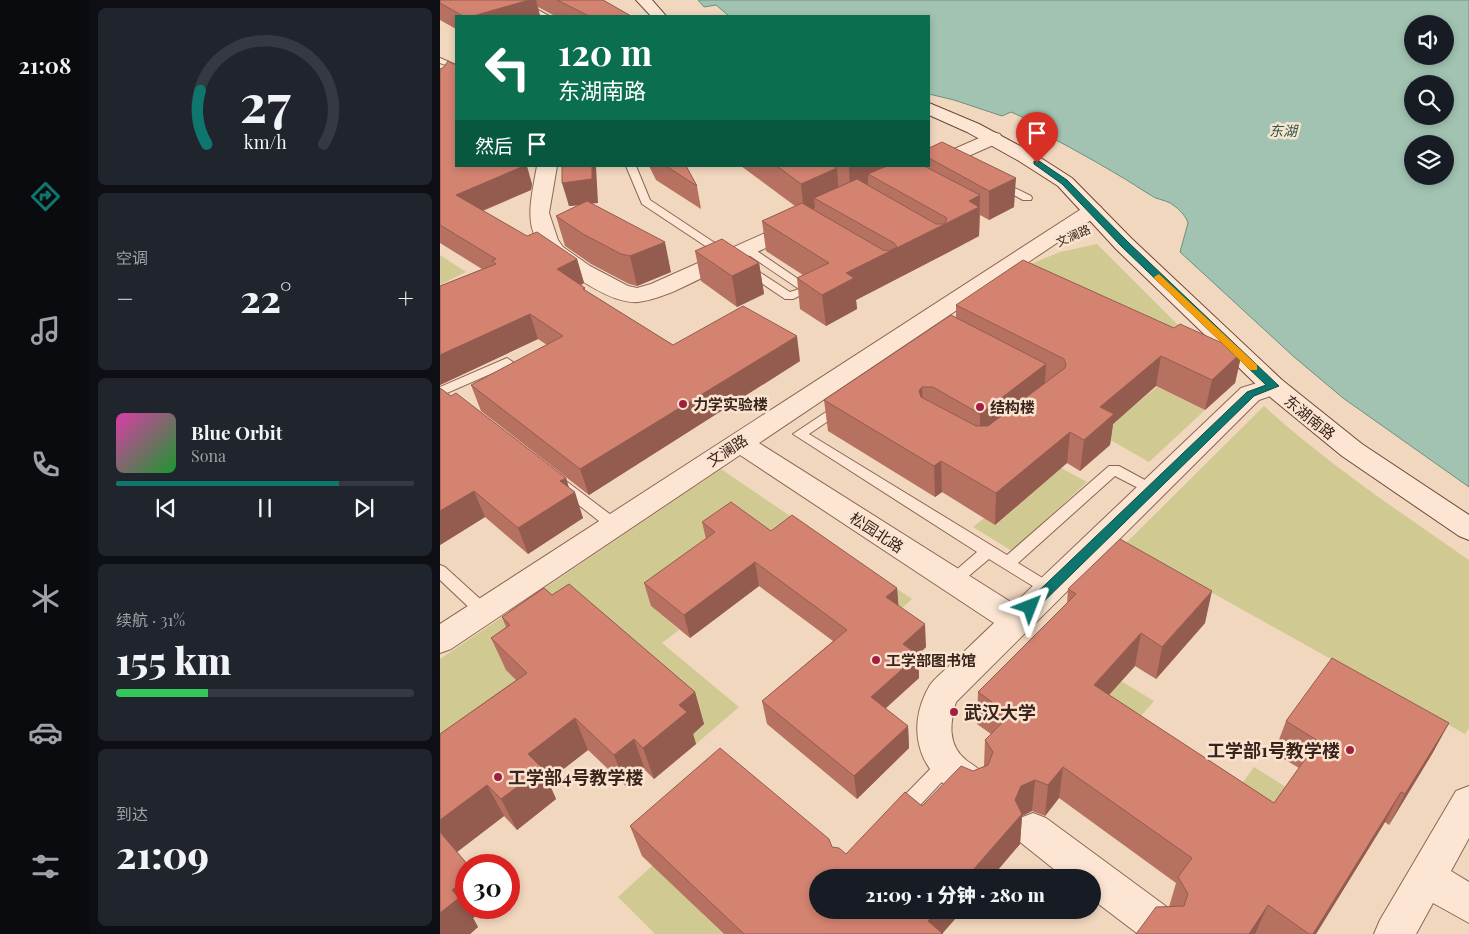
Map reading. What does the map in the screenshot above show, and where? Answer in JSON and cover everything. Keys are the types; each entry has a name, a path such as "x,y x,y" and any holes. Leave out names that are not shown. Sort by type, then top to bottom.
{"street":[{"path":"643,0 653,8 657,15"},
{"name":"东湖南路","path":"930,108 993,138 1047,169 1064,182 1124,244 1273,386 1352,450 1469,529"},
{"path":"930,166 993,138"},
{"path":"547,167 539,213 547,241 554,252 575,267 621,292 637,295 658,289 811,223"},
{"path":"911,175 928,167"},
{"name":"文澜路","path":"440,640 739,442 977,295 1016,262 1098,216"},
{"path":"959,774 934,733 937,705 951,683 1250,394 1273,386"},
{"name":"松园北路","path":"739,442 1015,621"},
{"path":"1394,934 1469,803"},
{"path":"1033,830 1157,924"},
{"path":"1427,878 1469,904"}],"lane":[{"path":"514,0 543,15"},
{"path":"631,167 646,202 807,289 789,298 738,253"},
{"path":"986,175 1027,198"},
{"path":"442,391 507,362"},
{"path":"442,391 458,402"},
{"path":"856,395 800,434 1049,588"},
{"path":"1008,563 1114,468 1151,489"},
{"path":"550,474 614,525"},
{"path":"953,581 988,551"},
{"path":"440,571 483,611"},
{"path":"888,826 959,774"}],"shaded area":[{"path":"1097,244 1183,330 1156,352 1011,272 1060,252"},
{"path":"440,255 466,272 440,285"},
{"path":"1157,387 1205,410 1149,462 1100,434"},
{"path":"1264,406 1338,467 1469,560 1469,728 1465,734 1125,544"},
{"path":"1061,468 1087,482 1012,551 973,527 984,518 996,525"},
{"path":"721,469 912,599 899,611 796,539 651,606 679,630 662,643 739,707 696,744 689,737 704,724 541,705 440,778 440,659"},
{"path":"1121,681 1154,701 1121,739 1089,717"},
{"path":"1254,767 1292,791 1262,833 1224,808"},
{"path":"653,865 723,934 655,934 618,897"}],"water":[{"name":"东湖","path":"698,0 1469,0 1469,487 1343,398 1293,356 1180,252 1188,223 1184,215 1175,207 1168,202 1154,197 1098,163 1041,132 1047,128 1011,112 1002,116 930,94 930,15 728,15 716,5 704,7"}],"building":[{"path":"440,0 529,0 476,15 461,15 440,3"},
{"path":"557,0 603,0 629,15 587,15"},
{"path":"448,61 455,64 455,167 522,167 456,195 527,236 537,232 577,259 557,269 585,288 583,289 673,345 743,306 797,336 580,469 471,385 563,336 530,314 440,355 440,286 496,264 492,261 496,259 440,225 440,69"},
{"path":"942,142 1016,178 989,191 930,159 930,148"},
{"path":"562,167 592,167 592,179 562,183"},
{"path":"668,167 687,167 697,186"},
{"path":"778,167 837,168 801,184"},
{"path":"885,167 926,167 980,195 969,201 979,207 945,224 947,218 868,174"},
{"path":"857,179 936,224 945,224 846,273 854,278 822,295 797,278 829,263 762,221 802,203 883,250 889,251 897,247 894,243 814,198"},
{"path":"587,201 665,242 630,256 621,254 583,234 556,216"},
{"path":"722,239 759,263 732,276 695,251"},
{"path":"1023,260 1174,328 1180,324 1242,352 1212,380 1161,356 1100,407 1114,414 1084,440 1070,432 996,493 941,461 934,466 824,400 951,315 1046,364 980,414 933,387 922,387 919,391 921,397 976,426 988,426 1065,368 1066,364 1064,359 956,305"},
{"path":"440,388 451,396 456,393 566,478 560,481 575,492 518,528 474,491 440,511"},
{"name":"工学部图书馆","path":"731,502 771,531 792,515 897,588 886,597 925,624 903,644 918,655 871,697 908,726 854,776 762,701 847,630 755,562 684,615 644,583 715,532 702,522"},
{"path":"1120,539 1212,591 1162,647 1141,633 1094,685 1274,803 1318,741 1286,721 1332,658 1449,723 1405,794 1401,792 1313,934 1309,934 1268,905 1249,934 1136,934 1156,907 1184,906 1188,894 1178,877 1192,858 1063,767 1048,785 1035,780 1021,786 1015,800 1022,814 974,869 809,869 809,919 930,919 928,921 943,934 744,934 630,826 720,748 829,839 832,847 839,848 846,854 905,792 922,806 961,766 973,771 988,765 993,752 985,740 1010,715 978,692 1076,594 1068,589"},
{"name":"工学部4号教学楼","path":"569,584 695,692 679,705 687,712 643,748 634,739 614,755 575,718 528,754 542,768 520,785 501,799 487,785 440,820 440,734 527,673 491,638 510,625 502,617 544,588 552,595"},
{"path":"440,832 459,854 455,854 455,888 452,890 455,893 455,901 440,913"}],"slow traffic":[{"path":"1159,277 1254,368"}],"place":[{"name":"力学实验楼","path":"683,404"},
{"name":"结构楼","path":"980,407"},
{"name":"工学部图书馆","path":"876,660"},
{"name":"武汉大学","path":"954,712"},
{"name":"工学部1号教学楼","path":"1350,750"},
{"name":"工学部4号教学楼","path":"498,777"}],"route":[{"path":"1030,607 1250,394 1273,386 1124,244 1064,182 1037,163"}]}
